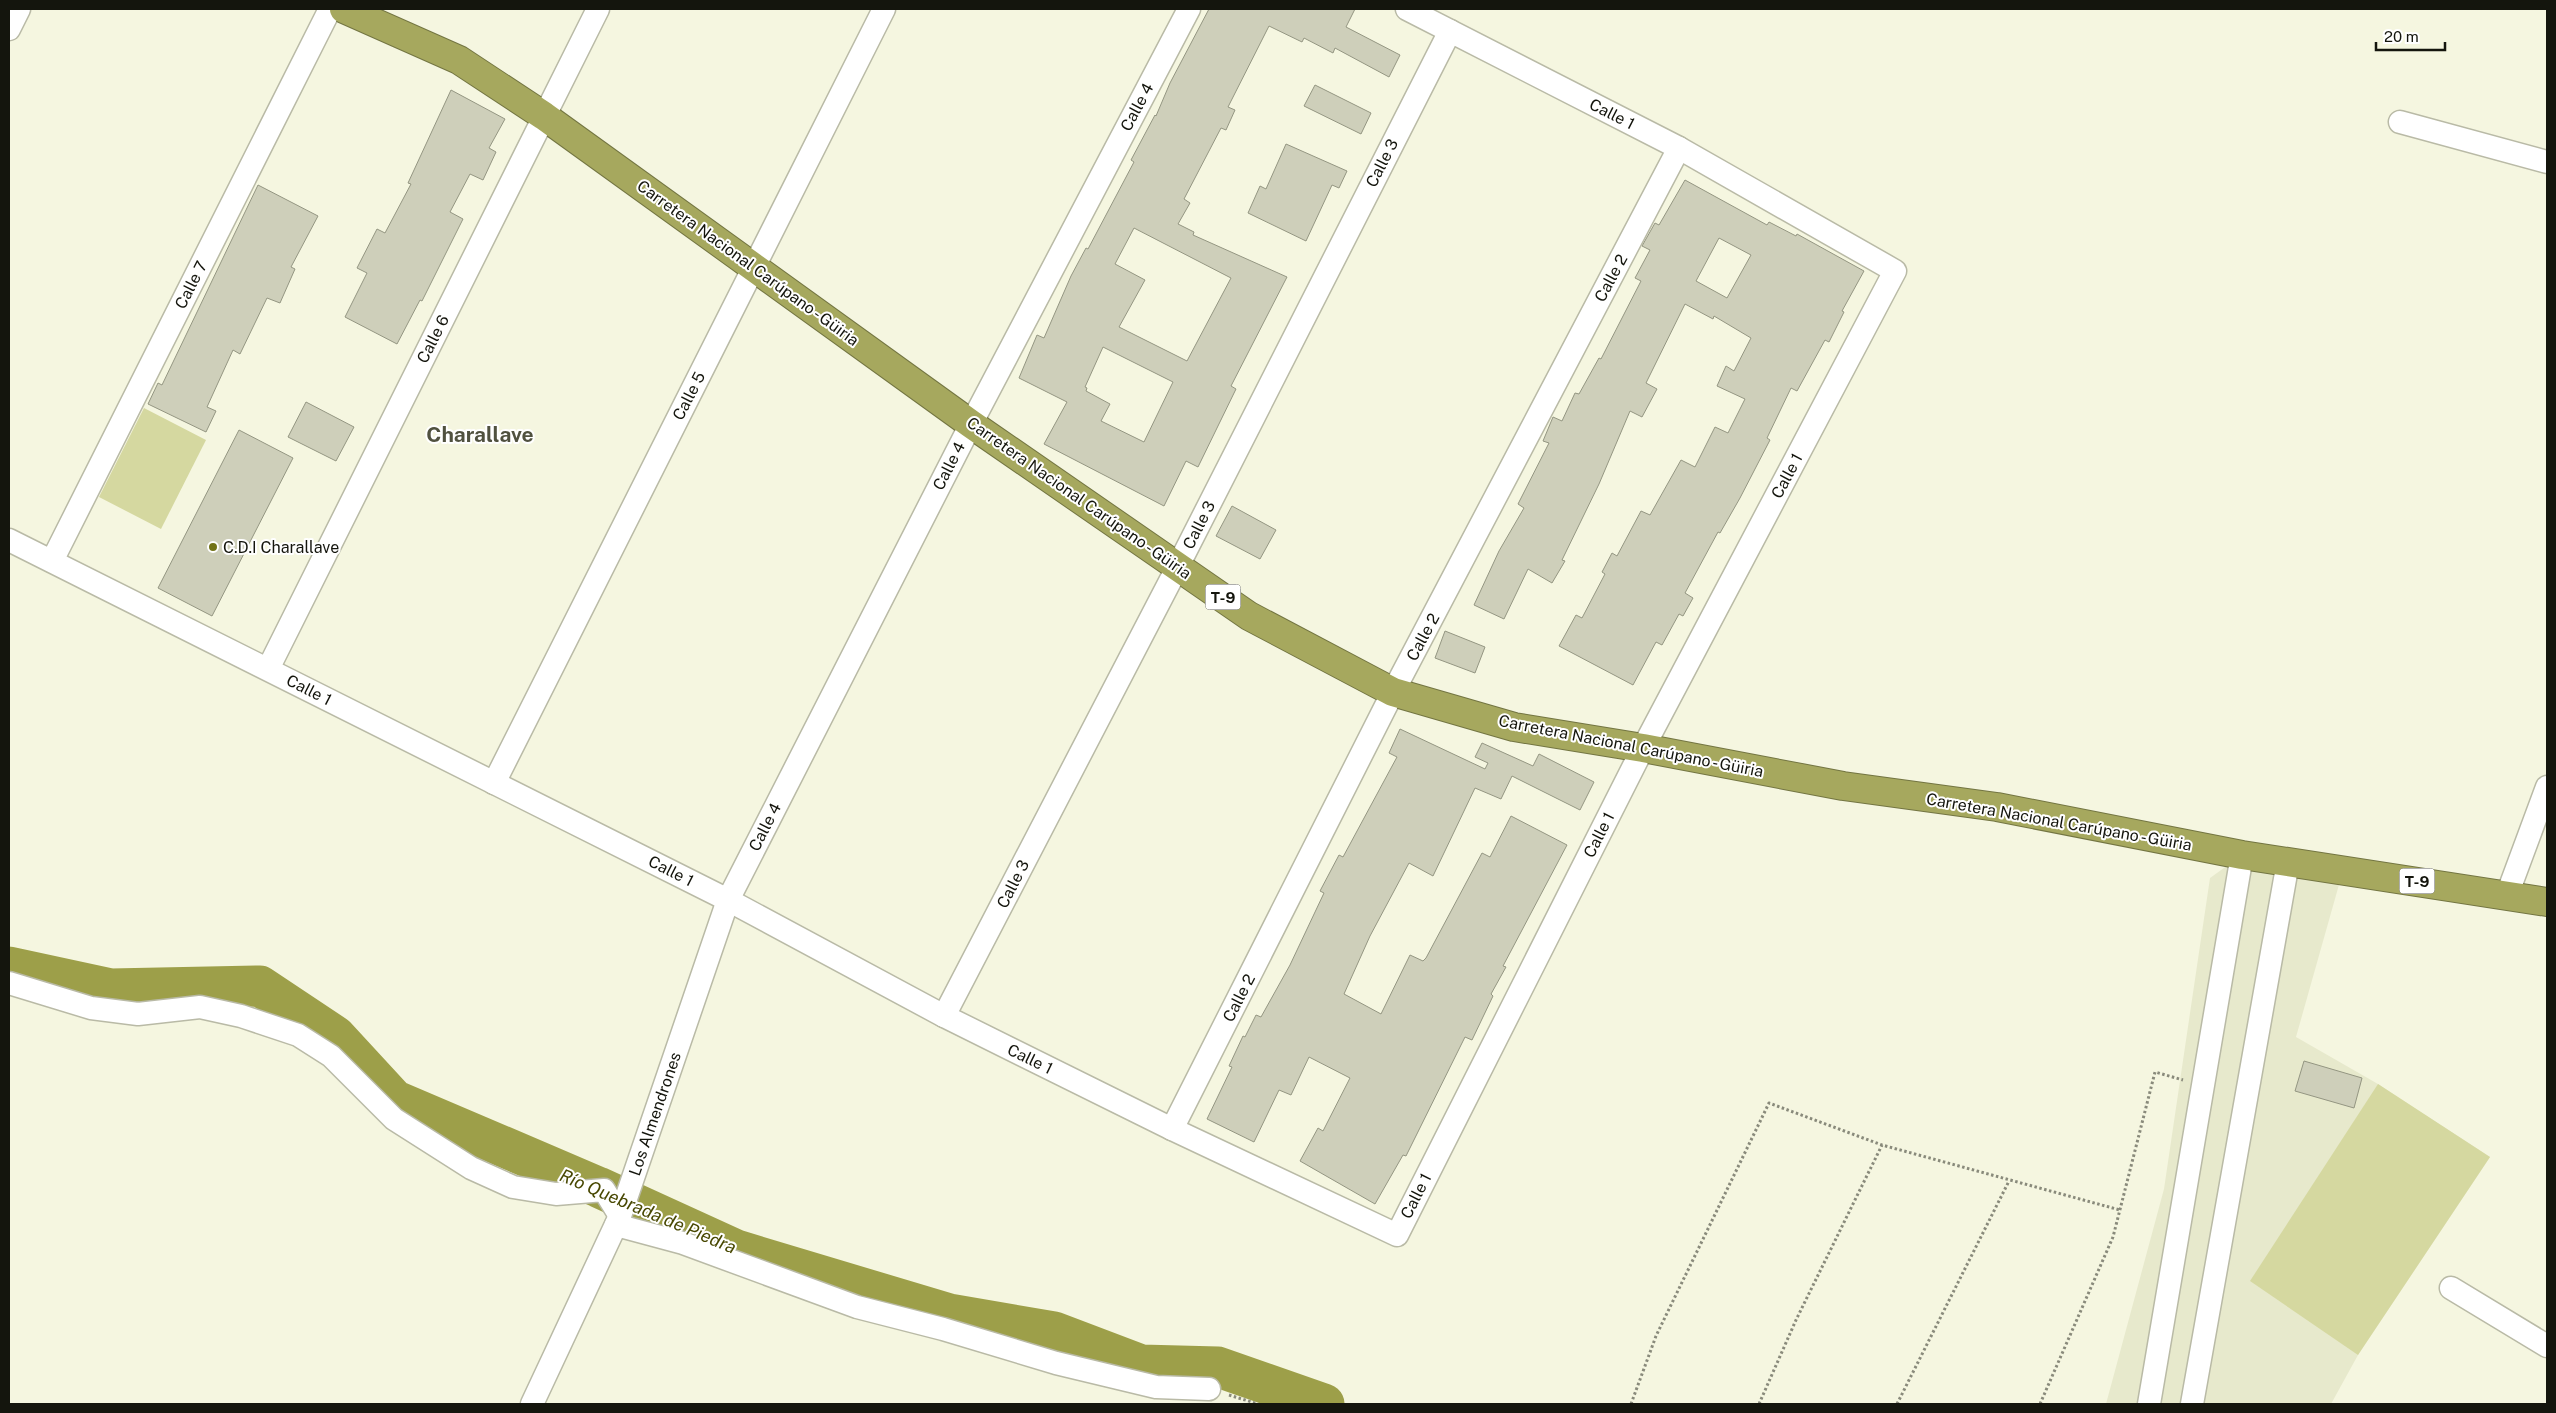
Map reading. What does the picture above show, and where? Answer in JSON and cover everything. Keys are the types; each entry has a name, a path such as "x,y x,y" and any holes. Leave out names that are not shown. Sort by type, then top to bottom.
{"highway":[{"name":"Carretera Nacional Carúpano - Güiria","path":"344,9 459,60 544,116 970,424 1249,616 1393,692 1514,727 1643,748 1843,786 1997,807 2242,855 2547,902"}],"street":[{"path":"9,29 19,9"},
{"name":"Calle 7","path":"52,561 330,9"},
{"name":"Calle 6","path":"268,669 598,9"},
{"name":"Calle 5","path":"494,782 884,9"},
{"name":"Calle 4","path":"728,900 970,424 1188,9"},
{"name":"Calle 1","path":"9,540 728,900 944,1016 1172,1129 1397,1235 1643,748 1895,272 1679,148 1407,9"},
{"name":"Calle 3","path":"944,1016 1178,566 1450,31"},
{"path":"2400,122 2547,162"},
{"name":"Calle 2","path":"1172,1129 1393,692 1679,148"},
{"path":"2506,895 2547,787"},
{"path":"2149,1404 2242,855"},
{"path":"2192,1404 2288,862"},
{"name":"Los Almendrones","path":"532,1404 618,1220 728,900"},
{"path":"9,983 91,1008 138,1014 200,1007 241,1016 298,1034 331,1056 394,1119 471,1168 513,1187 556,1194 604,1190 618,1220 856,1307 943,1329 1056,1363 1156,1387 1209,1389"},
{"path":"2451,1288 2547,1346"}],"path":[{"path":"2040,1404 2113,1238 2155,1072 2203,1086"},
{"path":"1631,1404 1656,1336 1769,1103 1882,1145 2120,1210"},
{"path":"1759,1404 1796,1320 1882,1145"},
{"path":"1904,1404 1898,1403 2009,1181"},
{"path":"1209,1389 1258,1404"}],"shaded area":[{"path":"2242,855 2342,874 2296,1037 2378,1084 2490,1157 2358,1355 2331,1404 2106,1404 2164,1189 2210,878"}],"green space":[{"path":"144,408 206,440 161,529 99,497"},
{"path":"2378,1084 2490,1157 2358,1355 2250,1281"}],"building":[{"path":"1209,9 1355,9 1346,27 1400,55 1389,77 1335,48 1333,53 1304,38 1302,42 1269,26 1228,107 1235,110 1226,130 1221,128 1184,199 1190,203 1178,224 1194,232 1193,235 1287,277 1231,386 1236,389 1198,467 1186,461 1164,506 1044,444 1067,402 1019,378 1037,335 1044,338 1071,276 1086,248 1088,249 1134,162 1131,160 1156,116 1170,83","holes":["1134,228 1231,278 1187,361 1119,327 1145,280 1115,264","1103,347 1173,382 1144,442 1101,421 1110,404 1086,391 1087,388 1085,387"]},
{"path":"1315,85 1371,113 1361,134 1304,106"},
{"path":"451,90 505,119 489,148 496,152 483,180 470,174 450,212 463,219 422,301 420,300 397,344 345,317 367,273 357,268 377,229 385,233 411,184 408,183"},
{"path":"1286,144 1347,171 1339,188 1332,185 1306,241 1248,213 1260,186 1266,189"},
{"path":"1685,180 1767,225 1769,222 1796,236 1797,234 1864,271 1842,311 1844,312 1829,342 1825,340 1797,391 1791,388 1767,438 1770,440 1740,498 1720,533 1718,532 1685,593 1693,598 1683,616 1679,614 1662,645 1656,642 1633,685 1559,646 1576,615 1582,618 1605,574 1602,572 1612,553 1617,556 1641,511 1650,515 1681,460 1695,467 1715,427 1728,433 1745,399 1717,386 1726,366 1734,371 1751,338 1714,316 1713,319 1685,304 1646,383 1657,389 1642,417 1630,411 1599,484 1562,560 1565,561 1552,583 1528,569 1504,619 1474,605 1499,551 1524,508 1518,504 1549,443 1543,441 1553,417 1562,421 1575,393 1579,394 1599,358 1601,359 1641,281 1635,278 1650,250 1642,246 1655,223 1659,225","holes":["1719,238 1751,255 1727,298 1696,281"]},
{"path":"258,185 318,216 291,267 295,269 280,303 267,298 240,354 233,350 207,407 216,411 206,432 148,404 158,383 162,385"},
{"path":"306,402 354,427 336,461 288,437"},
{"name":"C.D.I Charallave","path":"239,430 293,458 212,616 158,588"},
{"path":"1232,506 1276,530 1260,559 1216,536"},
{"path":"1445,631 1485,647 1475,673 1435,658"},
{"path":"1400,729 1485,769 1488,763 1475,757 1482,743 1533,766 1539,754 1594,782 1580,810 1512,776 1501,799 1475,788 1433,876 1409,863 1370,936 1344,994 1381,1014 1410,955 1423,961 1426,958 1482,853 1490,857 1511,816 1567,845 1503,966 1506,967 1491,994 1493,996 1472,1040 1465,1037 1406,1156 1403,1155 1375,1204 1300,1161 1318,1128 1323,1131 1350,1078 1309,1057 1291,1095 1279,1090 1254,1142 1207,1119 1232,1067 1229,1066 1243,1036 1245,1037 1256,1015 1261,1017 1290,965 1324,893 1320,891 1339,855 1343,857 1397,757 1389,753"},
{"path":"2304,1061 2362,1078 2354,1108 2295,1091"}],"waterway":[{"name":"Río Quebrada de Piedra","path":"9,967 111,989 260,986 335,1036 394,1100 598,1187 736,1250 949,1314 1054,1332 1141,1365 1218,1367 1324,1404"}],"place":[{"name":"C.D.I Charallave","path":"213,547"}],"district":[{"name":"Charallave","path":"480,434"}]}
